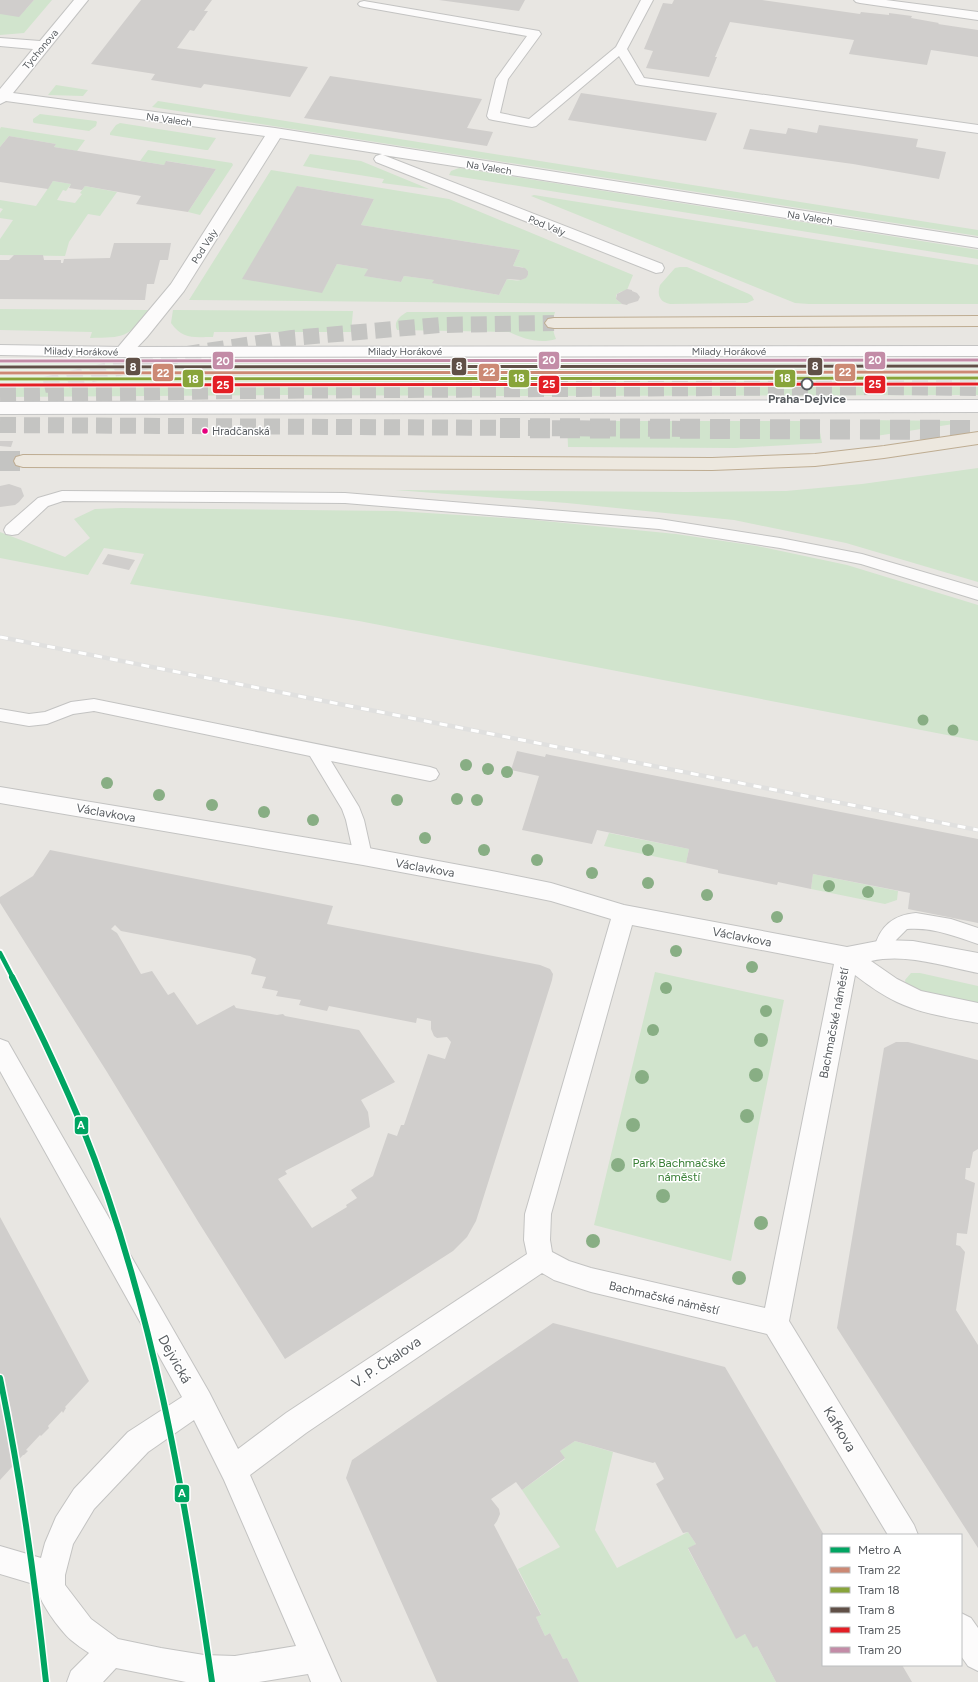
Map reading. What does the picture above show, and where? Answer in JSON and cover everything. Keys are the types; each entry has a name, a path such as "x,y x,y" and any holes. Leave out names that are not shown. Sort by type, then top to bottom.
{"highway":[{"path":"554,323 978,320"},
{"path":"24,460 712,464 815,460 884,452 978,438"}],"street":[{"name":"Tychonova","path":"1,97 81,0"},
{"path":"0,42 44,46"},
{"name":"Na Valech","path":"1,97 275,133 978,243"},
{"name":"Pod Valy","path":"123,352 141,333 178,287 275,133"},
{"name":"Pod Valy","path":"346,144 656,268"},
{"path":"432,158 438,181"},
{"name":"Milady Horákové","path":"0,350 123,352 978,351"},
{"path":"0,408 978,406"},
{"name":"Václavkova","path":"0,795 363,856 551,892 624,914 847,957 883,949 913,950 978,963"},
{"path":"541,1259 537,1240 538,1214 624,914"},
{"name":"Václavkova","path":"847,957 903,994 916,999 978,1013"},
{"name":"Bachmačské náměstí","path":"541,1259 563,1271 591,1280 775,1323 847,957"},
{"name":"Dejvická","path":"0,1049 199,1401 234,1470 321,1670"},
{"name":"V. P. Čkalova","path":"234,1470 296,1423 541,1259"},
{"name":"Kafkova","path":"775,1323 903,1534"},
{"path":"199,1401 138,1442 84,1499 59,1543 51,1575 51,1588 59,1602 81,1629 111,1652 161,1663 204,1670 321,1670"},
{"path":"0,1560 51,1575"},
{"path":"962,1630 978,1656"},
{"path":"82,1682 111,1652"}],"lane":[{"path":"364,4 535,34 502,79 493,116 532,123 621,49 646,0"},
{"path":"860,0 902,3 978,16"},
{"path":"621,49 640,81 978,129"},
{"path":"12,530 43,502 62,496 345,498 659,524 780,542 862,559 978,594"},
{"path":"0,715 29,720 47,718 71,708 94,705 316,752 430,774"},
{"path":"316,752 350,807 355,820 363,856"},
{"path":"883,949 885,941 892,931 901,924 915,921 969,931 978,936"}],"green space":[{"path":"34,0 52,0 24,33 0,35 0,14 26,9"},
{"path":"56,85 88,90 83,96 48,95"},
{"path":"158,101 978,230 978,236 152,107"},
{"path":"40,114 97,122 96,126 89,131 34,123 33,119"},
{"path":"120,123 216,138 208,150 206,150 110,135 116,125"},
{"path":"1,127 85,140 77,151 54,147 56,144 9,136 0,147"},
{"path":"148,150 232,163 233,165 200,215 188,212 216,169 167,161 164,165 140,161"},
{"path":"310,154 361,161 429,189 382,183 384,179 303,166"},
{"path":"459,168 978,250 978,259 449,175 451,171"},
{"path":"271,170 449,199 633,275 627,290 616,295 616,299 622,304 189,300","holes":["297,186 374,199 361,225 520,250 513,266 522,267 528,271 528,275 521,280 507,279 499,295 433,283 434,280 404,276 401,282 365,276 368,269 337,264 322,292"]},
{"path":"53,181 71,184 66,191 63,190 57,200 75,203 82,194 80,193 85,186 117,192 100,216 88,214 69,242 65,256 0,255 0,239 13,220 0,218 0,213 3,209 0,208 0,200 36,206"},
{"path":"534,195 978,265 978,304 795,303 531,196"},
{"path":"687,267 749,294 754,300 747,303 666,303 661,299 659,294 660,285 675,268"},
{"path":"0,309 148,310 130,331 124,334 111,337 90,338 92,332 0,330"},
{"path":"173,310 353,311 351,332 214,332 213,337 200,337 185,335 175,328 171,323"},
{"path":"407,312 555,312 553,326 556,339 538,341 520,337 509,332 397,330 397,322 400,317"},
{"path":"0,360 978,362 978,395 284,395 0,397"},
{"path":"861,420 959,421 960,423 863,438"},
{"path":"567,421 818,421 822,443 736,448 568,447"},
{"path":"978,468 978,582 846,543 734,520 567,503 395,490 686,492 786,491 862,484"},
{"path":"95,509 396,511 524,519 676,534 757,546 847,565 978,605 978,741 359,621 130,584 144,554 104,548 88,575 0,558 0,532 65,557 90,538 74,519"},
{"path":"609,833 689,849 686,863 604,846"},
{"path":"813,874 898,891 897,900 885,904 811,889"},
{"name":"Park Bachmačské náměstí","path":"655,972 784,1000 731,1261 594,1225"},
{"path":"911,973 920,973 978,986 978,1006 915,992 906,985 905,980"},
{"path":"575,1441 613,1452 595,1530 617,1568 688,1532 696,1544 688,1549 736,1638 745,1634 757,1646 776,1682 579,1682 567,1658 563,1659 550,1633 545,1636 536,1617 541,1614 518,1569 560,1547 522,1490 565,1459 560,1451"}],"building":[{"path":"0,0 34,0 19,17 0,14"},
{"path":"141,0 212,0 204,11 208,11 194,31 190,30 177,48 308,67 290,97 204,84 201,88 151,80 155,74 91,64"},
{"path":"439,0 525,0 519,11"},
{"path":"674,0 762,0 860,14 861,12 889,15 889,13 912,16 911,18 939,23 938,24 978,30 978,57 931,50 927,65 849,54 854,40 730,22 715,57 717,57 709,77 646,68 653,51 644,49 663,3 672,4"},
{"path":"330,76 482,99 467,128 493,132 487,146 304,118"},
{"path":"581,93 717,113 706,141 568,120"},
{"path":"819,125 918,139 916,147 946,152 939,179 853,164 743,149 750,129 786,134 788,128 817,133"},
{"path":"9,136 56,144 54,147 164,165 166,161 216,169 188,212 136,204 141,196 85,186 82,190 69,188 71,184 53,181 48,189 0,182 0,147"},
{"path":"297,186 374,199 361,225 520,250 513,266 525,268 528,271 528,275 526,278 521,280 507,279 499,295 432,283 434,280 404,276 401,282 364,276 368,269 337,264 322,293 242,279"},
{"path":"114,243 171,243 168,260 160,260 154,284 147,284 145,300 0,299 0,260 9,260 14,255 43,255 44,260 61,260 61,263 63,263 64,259 110,258"},
{"path":"627,289 637,293 640,297 638,301 627,305 622,304 616,299 617,294"},
{"path":"0,441 13,441 11,447 0,446"},
{"path":"9,484 21,488 24,496 15,505 0,507 0,486"},
{"path":"108,554 135,560 129,570 102,564"},
{"path":"517,751 545,757 546,754 978,839 978,923 908,909 910,893 813,874 811,889 778,882 777,885 718,873 718,870 686,863 689,849 597,830 592,844 522,830 539,776 511,770"},
{"path":"50,850 333,906 327,924 540,965 550,969 553,974 552,980 476,1221 467,1237 453,1251 285,1359 0,903 0,897 33,876","holes":["115,925 121,931 250,956 256,959 251,974 266,977 262,988 278,991 276,996 301,1000 299,1005 327,1011 329,1006 416,1023 417,1018 431,1021 431,1029 434,1036 437,1038 447,1037 451,1042 445,1059 428,1054 404,1125 401,1125 397,1136 388,1133 373,1176 351,1190 357,1198 346,1205 347,1207 312,1228 278,1179 287,1174 285,1171 370,1127 368,1112 361,1100 395,1082 359,1030 285,1016 283,1014 277,1015 236,1008 234,1005 197,1025 174,992 168,995 152,971 141,974 117,933 111,929"]},
{"path":"896,1042 908,1042 978,1060 978,1149 973,1152 970,1168 966,1168 965,1179 975,1183 967,1234 957,1233 956,1245 960,1246 965,1252 956,1310 978,1345 978,1548 837,1328 884,1048"},
{"path":"0,1217 89,1381 65,1407 66,1408 63,1413 62,1411 48,1426 49,1428 41,1436 40,1435 26,1450 28,1451 0,1480"},
{"path":"553,1323 725,1367 823,1534 822,1534 822,1666 903,1666 912,1682 776,1682 757,1646 753,1648 745,1634 736,1639 688,1548 696,1544 688,1532 683,1533 656,1484 664,1479 655,1462 653,1463 575,1441 560,1451 565,1458 522,1490 516,1482 491,1499 499,1509 500,1514 494,1525 541,1615 536,1617 545,1636 550,1633 563,1659 567,1658 579,1682 437,1682 346,1478 352,1460"}],"tunnel":[{"path":"44,385 167,357 292,338 440,325 554,323"},
{"path":"0,395 238,391 883,387 978,388"},
{"path":"0,425 581,428"},
{"path":"500,428 581,428"},
{"path":"581,428 978,430"},
{"path":"581,428 696,429"},
{"path":"0,461 23,461"}],"railway":[{"path":"0,637 978,830"}],"metro line":[{"name":"A","path":"0,953 44,1038 82,1126 113,1215 140,1307 163,1400 182,1494 212,1682"},
{"name":"A","path":"0,1378 28,1529 46,1682"}],"tram line":[{"name":"20","path":"0,361 978,360"},
{"name":"8","path":"0,367 978,366"},
{"name":"22","path":"0,373 978,372"},
{"name":"18","path":"0,379 978,378"},
{"name":"25","path":"0,385 978,384"}],"place":[{"name":"Praha-Dejvice","path":"807,384"},
{"name":"Hradčanská","path":"205,431"}]}
